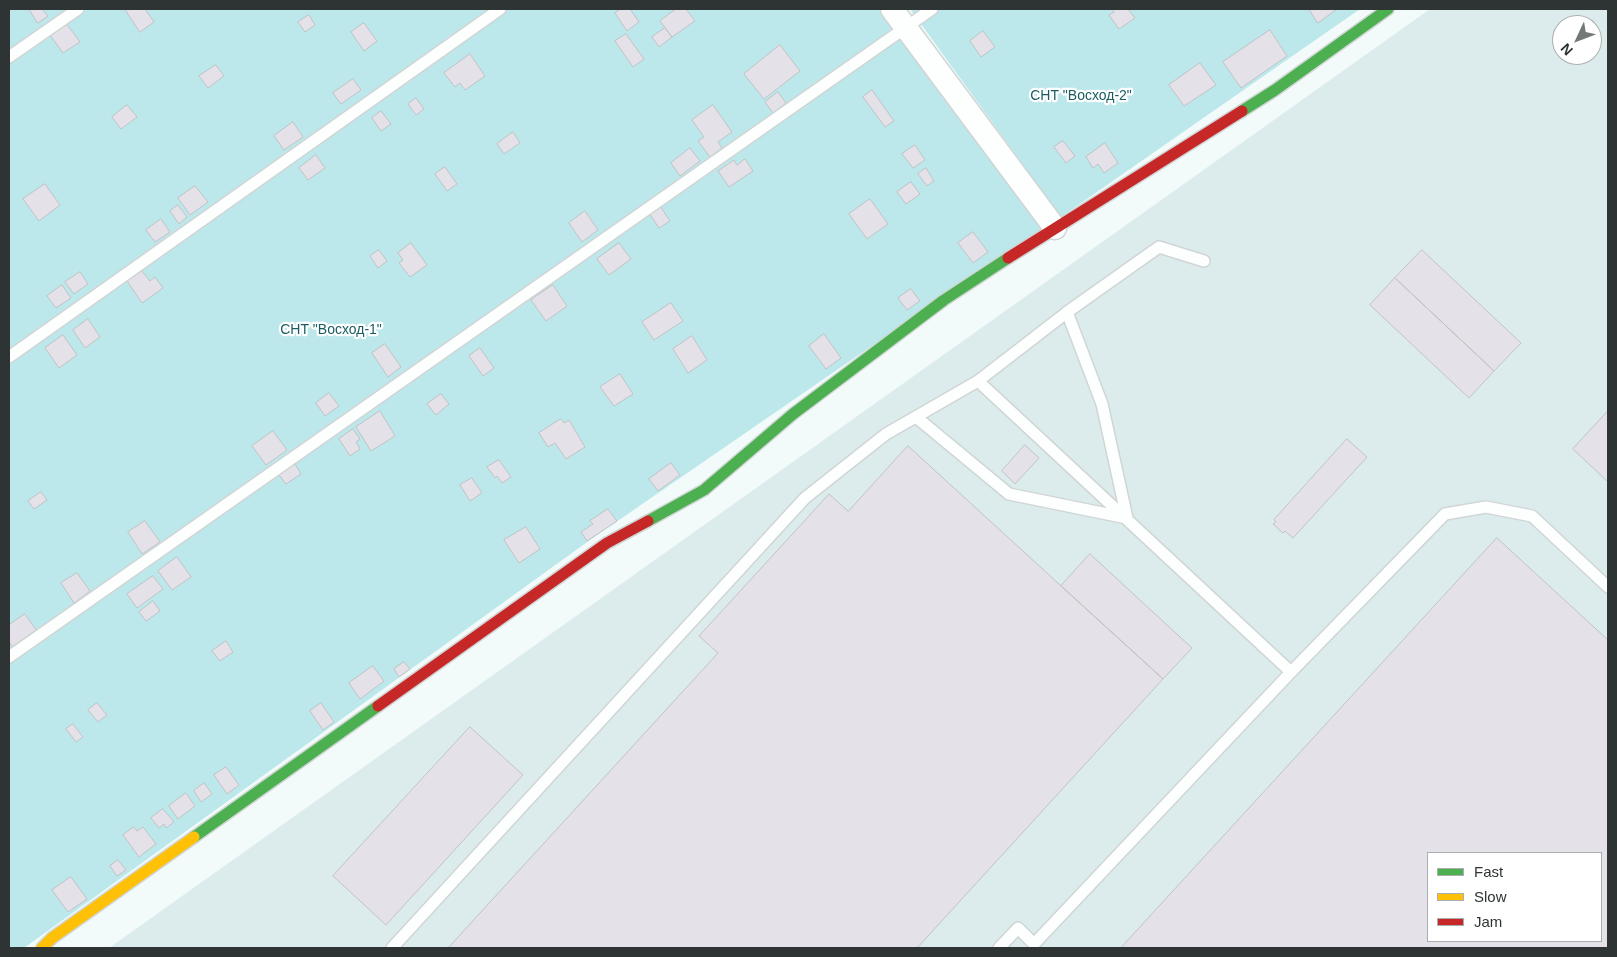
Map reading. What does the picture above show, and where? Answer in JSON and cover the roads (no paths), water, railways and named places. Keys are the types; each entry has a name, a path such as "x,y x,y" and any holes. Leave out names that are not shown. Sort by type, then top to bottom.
{"street":[{"path":"892,9 1055,228"},
{"path":"42,948 52,938 606,543 704,490 793,414 944,300 1275,90 1388,9"}],"lane":[{"path":"9,57 78,9"},
{"path":"9,357 500,9"},
{"path":"9,657 932,9"},
{"path":"392,948 805,498 886,434 978,380 1067,312 1159,247 1204,262"},
{"path":"1067,312 1102,404 1127,518"},
{"path":"978,380 1291,672"},
{"path":"916,417 1010,494 1127,518"},
{"path":"999,948 1018,928 1034,944 1291,672 1445,514 1486,507 1532,516 1608,588"}],"park label":[{"name":"СНТ \"Восход-2\"","path":"1081,96"},
{"name":"СНТ \"Восход-1\"","path":"331,330"}]}
